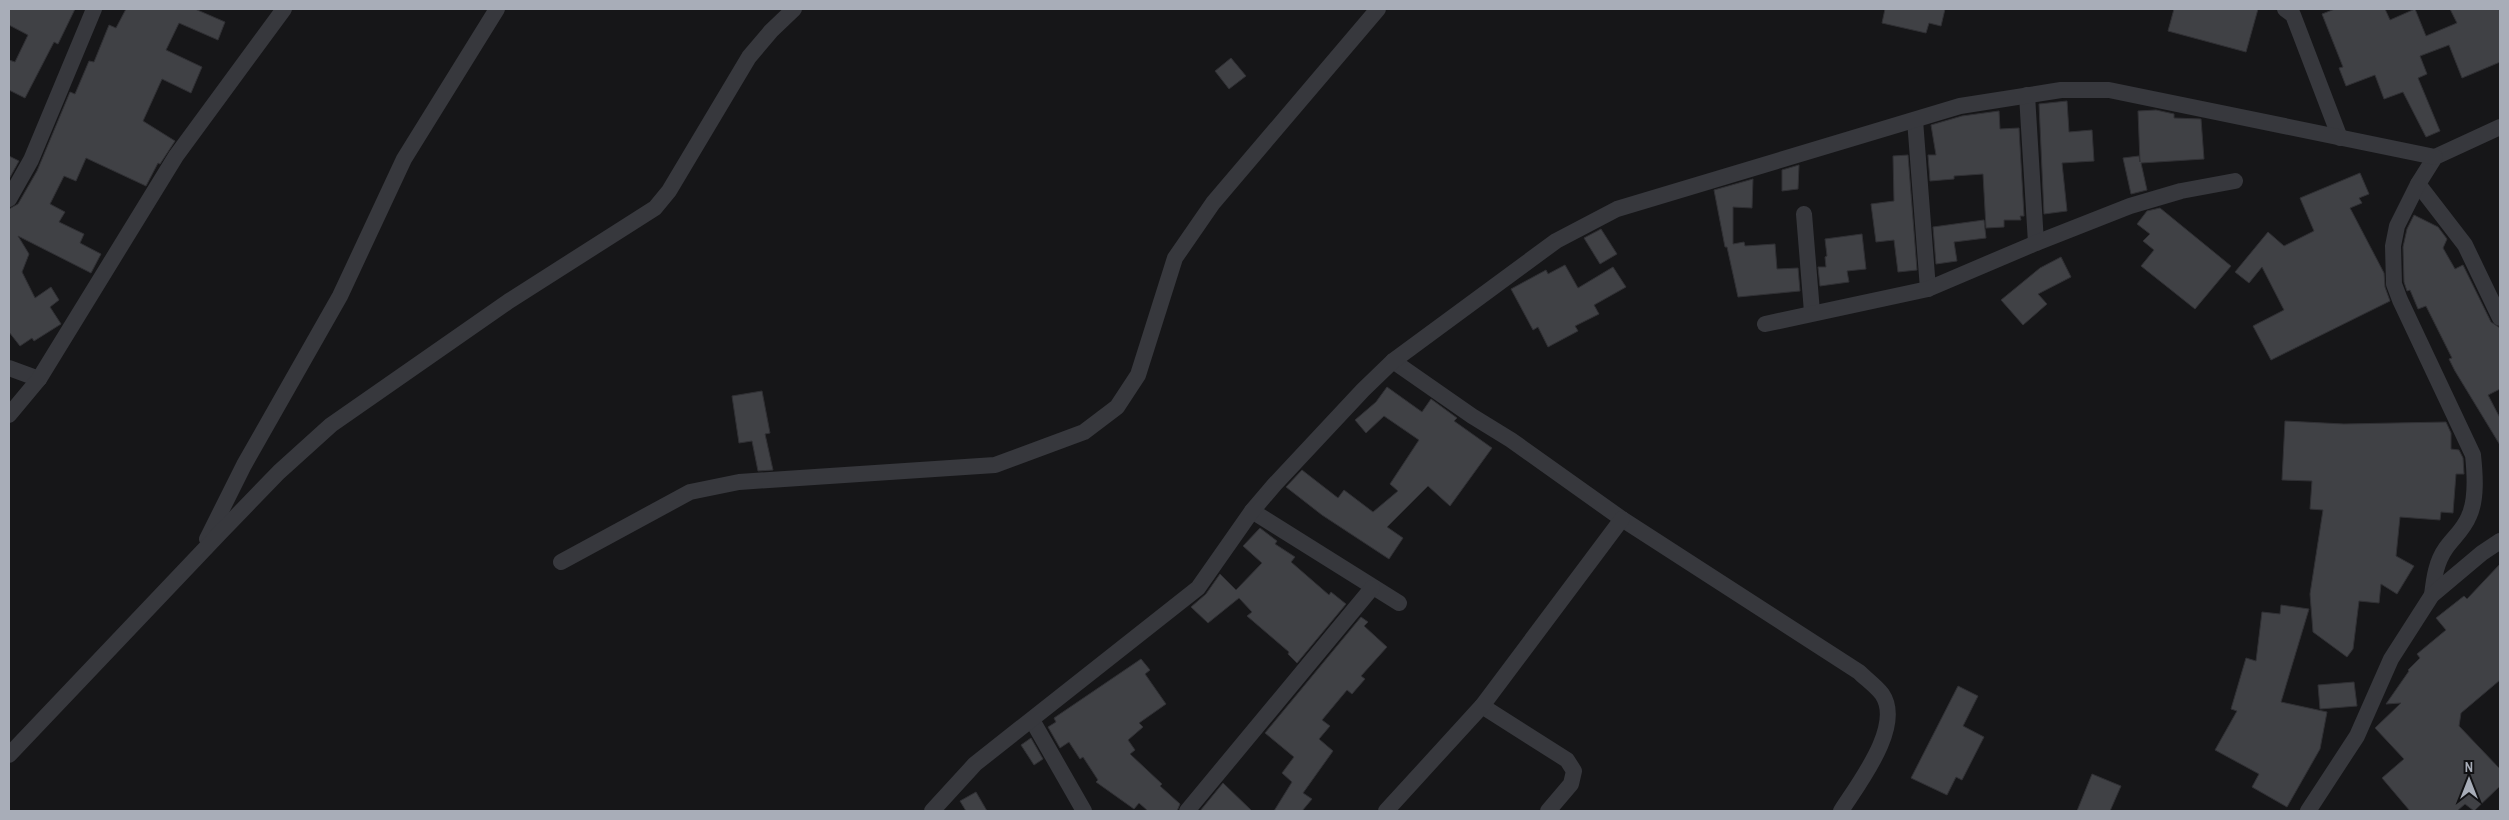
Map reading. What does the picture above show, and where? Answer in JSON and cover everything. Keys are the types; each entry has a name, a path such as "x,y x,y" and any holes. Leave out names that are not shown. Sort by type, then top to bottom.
{"street":[{"path":"9,199 30,160 94,9"},
{"path":"9,415 39,379 176,156 284,9"},
{"path":"198,556 244,466 340,296 404,159 497,9"},
{"path":"9,755 279,472 331,425 509,301 655,208 669,191 749,57 770,31 794,9"},
{"path":"561,562 690,492 739,482 994,465 1084,432 1117,407 1138,375 1175,258 1213,203 1378,9"},
{"path":"2295,11 2340,138"},
{"path":"932,811 975,764 1198,588 1252,511 1363,390 1394,361 1556,241 1616,209 1960,106 2061,90 2109,90 2435,157"},
{"path":"2027,94 2036,243"},
{"path":"1916,120 1928,289"},
{"path":"2432,595 2439,562 2470,515 2474,473 2472,455 2394,284 2392,246 2397,226 2418,184 2435,157 2500,126"},
{"path":"1765,324 1812,312 1928,289 2036,243 2130,206 2181,191 2235,181"},
{"path":"2418,184 2464,245 2500,318"},
{"path":"1804,214 1812,312"},
{"path":"1394,361 1472,416 1511,440 1622,519 1859,672 1882,694 1888,711 1885,734 1874,760 1840,811"},
{"path":"9,368 39,379"},
{"path":"1252,511 1399,604"},
{"path":"1386,811 1482,706 1622,519"},
{"path":"2308,811 2357,736 2391,659 2432,595 2482,553 2500,541"},
{"path":"1187,811 1372,588"},
{"path":"1482,706 1567,760 1574,771 1571,784 1548,811"},
{"path":"1032,720 1084,811"}],"building":[{"path":"9,9 75,9 58,44 54,42 25,98 9,90 9,60 15,62 28,35 9,25"},
{"path":"126,9 195,9 225,22 218,40 179,23 166,50 202,67 191,93 162,79 143,121 175,141 160,164 158,163 146,186 86,158 76,181 64,176 50,204 65,212 59,222 84,234 80,243 101,254 91,273 18,236 29,254 22,272 35,298 51,287 59,300 50,307 61,324 34,341 32,338 20,346 9,332 9,209 18,204 37,171 70,92 75,94 89,61 94,62 109,25 116,28"},
{"path":"1885,9 1945,9 1941,26 1929,23 1926,33 1882,23"},
{"path":"2174,9 2258,9 2246,52 2168,31"},
{"path":"2335,9 2385,9 2390,20 2415,9 2426,36 2457,23 2450,9 2500,9 2500,62 2462,78 2449,45 2420,56 2427,74 2418,78 2440,131 2426,137 2403,92 2384,99 2375,75 2346,86 2339,68 2343,67 2322,14"},
{"path":"1231,58 1246,76 1229,89 1215,71"},
{"path":"2067,101 2069,132 2092,130 2094,161 2062,163 2067,211 2044,214 2039,104"},
{"path":"2156,110 2174,114 2174,118 2201,119 2204,159 2141,163 2147,190 2131,194 2123,158 2139,156 2140,162 2138,111"},
{"path":"1999,111 2000,129 2019,128 2024,216 2020,216 2021,220 2004,220 2004,227 1986,228 1983,174 1954,176 1954,179 1930,181 1928,155 1936,155 1931,125 1962,116"},
{"path":"1908,155 1917,270 1898,272 1894,240 1876,242 1871,204 1894,201 1893,156"},
{"path":"9,156 19,161 9,179"},
{"path":"1799,165 1798,189 1782,191 1782,170"},
{"path":"2360,173 2369,194 2359,198 2362,203 2350,208 2384,273 2385,287 2390,301 2271,360 2253,326 2284,310 2262,267 2249,283 2235,272 2268,232 2284,246 2314,231 2300,198"},
{"path":"1753,179 1752,208 1733,207 1733,244 1744,242 1745,246 1775,244 1777,269 1798,268 1800,291 1738,297 1727,247 1725,247 1714,190"},
{"path":"2160,208 2231,266 2195,309 2141,266 2154,250 2143,241 2150,234 2137,224 2147,211"},
{"path":"2414,215 2438,227 2447,239 2443,248 2455,269 2463,265 2491,322 2500,328 2500,389 2488,395 2500,418 2500,445 2455,371 2449,359 2452,358 2426,306 2418,309 2410,290 2407,291 2404,282 2403,247 2407,229"},
{"path":"1984,220 1986,238 1954,242 1957,261 1936,264 1933,227"},
{"path":"1601,229 1617,254 1600,264 1584,238"},
{"path":"1862,234 1866,269 1847,271 1849,282 1820,286 1818,267 1826,267 1825,239"},
{"path":"2061,257 2071,277 2038,294 2047,304 2023,325 2001,300 2040,268"},
{"path":"1565,265 1578,288 1613,267 1626,287 1594,305 1599,314 1575,326 1578,331 1548,347 1538,327 1533,330 1511,289 1546,270 1548,274"},
{"path":"1387,387 1422,412 1431,399 1457,418 1454,421 1492,448 1450,506 1428,486 1387,527 1403,538 1389,559 1322,515 1286,487 1302,470 1338,498 1344,490 1373,512 1398,491 1390,484 1419,440 1384,416 1366,433 1355,420 1376,402"},
{"path":"762,391 770,433 765,434 773,470 758,471 752,441 739,443 732,396"},
{"path":"2285,421 2344,424 2446,422 2451,433 2451,449 2459,450 2463,458 2464,474 2456,474 2453,513 2441,512 2440,520 2400,517 2396,556 2414,566 2397,594 2381,584 2379,603 2359,601 2353,649 2347,657 2313,632 2310,594 2323,510 2310,509 2312,481 2282,480"},
{"path":"1260,528 1277,541 1275,544 1295,557 1291,562 1329,595 1331,592 1346,604 1297,663 1288,654 1289,652 1247,616 1252,612 1239,598 1208,623 1191,607 1206,594 1220,574 1236,590 1262,563 1243,546"},
{"path":"2500,564 2500,680 2461,713 2459,726 2500,769 2500,786 2474,811 2465,804 2457,811 2410,811 2382,778 2404,759 2375,728 2401,703 2386,704 2408,670 2420,658 2417,654 2446,630 2436,618 2464,596 2467,599"},
{"path":"2281,605 2309,609 2281,702 2327,712 2320,749 2287,807 2252,787 2259,774 2215,750 2237,711 2231,709 2246,658 2256,661 2262,612 2280,614"},
{"path":"1361,617 1368,622 1364,626 1387,647 1361,676 1365,679 1352,694 1347,690 1322,720 1330,726 1319,739 1333,751 1303,793 1312,799 1302,811 1274,811 1292,782 1282,773 1294,757 1265,733"},
{"path":"1141,659 1150,670 1145,674 1166,704 1139,723 1143,727 1128,740 1135,750 1130,754 1180,804 1177,811 1148,811 1139,803 1134,809 1096,782 1098,780 1083,757 1080,759 1069,742 1060,748 1048,727 1056,722 1054,718"},
{"path":"2354,682 2357,706 2320,709 2318,685"},
{"path":"1958,686 1978,696 1963,726 1984,737 1962,780 1956,777 1947,795 1911,778"},
{"path":"1031,738 1043,759 1034,765 1021,745"},
{"path":"2092,774 2121,786 2110,811 2077,811"},
{"path":"1223,783 1252,811 1200,811"},
{"path":"976,792 987,811 966,811 960,801"}]}
